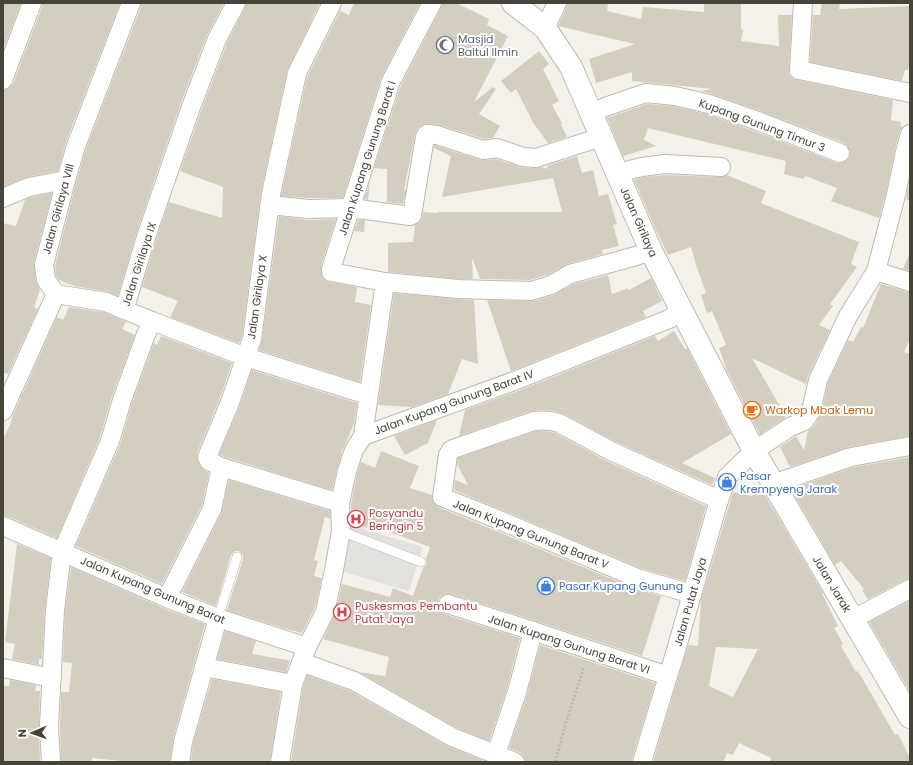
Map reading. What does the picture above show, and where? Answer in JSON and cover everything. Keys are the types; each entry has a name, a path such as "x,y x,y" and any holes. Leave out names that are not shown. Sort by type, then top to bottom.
{"street":[{"path":"3,80 32,3"},
{"name":"Jalan Girilaya VIII","path":"56,294 46,280 44,265 66,180 76,146 132,3"},
{"name":"Jalan Girilaya IX","path":"236,3 217,39 191,107 146,238 127,301 122,309 152,322 246,357 361,392"},
{"name":"Jalan Girilaya X","path":"221,467 208,461 207,458 229,405 252,339 271,194 297,73 332,3"},
{"name":"Jalan Kupang Gunung Barat I","path":"385,282 331,272 331,269 391,81 432,3"},
{"name":"Jalan Girilaya","path":"513,3 545,28 571,67 651,251 754,451"},
{"path":"545,28 557,3"},
{"path":"803,3 799,70 910,93"},
{"name":"Kupang Gunung Timur 3","path":"591,114 646,93 675,96 708,104 840,153"},
{"path":"270,205 308,209 351,208 410,216 412,215 425,137 427,134 437,135 483,150 497,148 523,156 536,158 601,137"},
{"name":"Jalan Putat Jaya","path":"642,762 727,477 754,451 790,427 804,421 811,410 818,380 848,316 876,271 903,196 905,152 910,134"},
{"path":"617,173 642,167 665,164 721,167"},
{"path":"3,198 29,187 66,180"},
{"path":"362,436 385,282 458,289 531,291 552,285 570,274 651,251"},
{"path":"876,271 910,282"},
{"path":"3,411 56,294 106,302 122,309"},
{"name":"Jalan Kupang Gunung Barat IV","path":"280,762 293,684 304,654 325,612 341,531 340,503 347,471 354,450 362,436 514,381 669,318 682,311"},
{"path":"51,762 49,726 55,610 62,552 110,441 122,400 152,322"},
{"name":"Jalan Kupang Gunung Barat V","path":"692,594 640,579 442,497 448,455 453,449 534,421 550,421 559,423 611,451 719,500"},
{"path":"773,484 852,457 910,446"},
{"name":"Jalan Jarak","path":"754,451 910,717"},
{"path":"167,598 212,509 221,467 340,503"},
{"name":"Jalan Kupang Gunung Barat","path":"3,526 167,598 304,654 452,737 515,762"},
{"path":"853,619 910,589"},
{"name":"Jalan Kupang Gunung Barat VI","path":"448,604 668,676"},
{"path":"180,762 183,742 218,618"},
{"path":"496,754 517,692 533,631"},
{"path":"204,667 293,684"},
{"path":"3,668 52,678"}],"lane":[{"path":"341,531 421,562"},
{"path":"218,618 237,557"}],"path":[{"path":"555,762 566,722 590,650"}],"shaded area":[{"path":"350,525 423,547 409,591 336,570"}],"building":[{"path":"3,3 21,3 3,50"},
{"path":"42,3 120,3 66,142 58,171 27,177 3,187 3,90 9,88 13,84 42,7"},
{"path":"141,3 221,3 223,5 207,35 181,103 136,234 118,296 108,292 75,286 59,280 56,276 55,266 86,149 141,7"},
{"path":"246,3 320,3 287,71 261,192 242,337 239,343 170,317 178,301 142,287 169,202 222,218 223,187 180,171 227,43 245,8"},
{"path":"354,3 420,3 381,78 343,198 281,196 307,77 340,11 349,15"},
{"path":"442,3 456,3 489,19 487,25 508,36 474,102 493,87 496,89 479,114 500,126 493,138 484,139 440,125 422,125 418,128 415,135 404,190 406,190 403,204 387,202 387,169 374,168 401,85 441,8"},
{"path":"567,3 608,3 607,11 641,19 643,7 704,12 704,3 741,3 741,29 743,30 741,41 779,46 778,15 792,15 789,74 792,78 893,100 891,120 901,122 900,126 903,127 900,131 895,149 879,218 831,201 837,188 805,176 804,179 784,174 786,161 648,128 644,140 656,146 623,156 607,118 647,104 673,106 706,114 837,163 846,161 850,157 850,152 844,143 761,111 701,91 712,89 632,81 632,72 596,83 589,59 635,44 558,26"},
{"path":"822,3 840,3 839,9 910,6 910,61 908,70 905,70 902,81 810,62 813,15 820,15"},
{"path":"539,51 549,64 543,69 559,101 552,105 562,123 561,124 567,137 548,143 534,124 516,89 511,93 501,81"},
{"path":"434,145 480,160 496,159 520,167 542,167 548,169 547,166 561,161 563,162 562,161 577,156 582,173 593,170 599,196 608,194 617,224 613,225 619,246 602,250 603,254 567,264 547,275 530,280 480,279 473,260 473,279 388,272 388,243 413,242 415,225 421,221 423,212 562,212 553,178 442,197 451,156 434,148"},
{"path":"665,175 720,177 727,175 766,191 761,203 859,242 851,264 857,267 830,304 833,306 819,325 830,330 808,376 806,384 752,358 786,417 760,435 727,371 719,348 726,345 712,311 707,313 701,295 706,293 691,247 668,255 634,180 644,177"},
{"path":"910,179 910,201 906,199"},
{"path":"370,182 368,200 364,199"},
{"path":"52,193 34,263 36,281 40,290 34,307 38,309 8,374 3,372 3,223 16,226 25,200"},
{"path":"279,216 308,220 336,219 321,266 321,272 324,280 357,287 355,302 371,305 360,382 259,350 262,340"},
{"path":"358,220 365,220 364,232 354,231"},
{"path":"910,253 910,271 903,269"},
{"path":"608,275 612,294 628,288 629,290 651,278 662,301 643,311 646,317 511,371 487,300 534,301 554,295 574,284"},
{"path":"881,284 910,292 910,339 904,352 910,354 910,436 849,447 790,467 780,447 796,436 804,450 808,431 813,427 821,414 828,383 848,340 853,342 861,327 863,328"},
{"path":"394,293 474,300 478,364 462,359 448,394 412,407 378,405"},
{"path":"69,307 103,312 126,322 122,329 135,335 112,396 100,437 57,538 7,516 3,516 3,439 57,317 63,320"},
{"path":"674,331 685,349 687,348 731,434 682,463 715,478 712,485 616,442 564,414 555,411 531,411 459,436 465,410 518,391 655,336 658,341"},
{"path":"161,336 232,363 219,401 197,453 200,466 209,473 202,505 162,584 76,546 120,445 132,403 154,343 157,345"},
{"path":"252,370 357,403 354,424 341,453 342,454 332,490 219,454 239,408"},
{"path":"437,420 428,443 405,455 394,436"},
{"path":"536,431 555,433 607,461 706,506 685,581 643,569 454,490 455,480 468,485 457,464 458,458"},
{"path":"381,451 419,466 410,488 432,495 432,500 438,507 636,589 661,596 642,656 451,594 441,596 438,600 438,606 440,611 444,614 520,638 507,689 489,741 457,728 359,672 385,676 389,657 323,639 335,614 342,584 390,597 393,588 413,596 423,568 427,564 426,559 430,547 368,524 367,528 351,524 351,504 361,462 375,468"},
{"path":"910,457 910,579 905,580 868,599 862,590 864,589 841,561 835,565 791,489 854,467"},
{"path":"229,480 330,511 330,519 325,517 314,560 318,561 314,576 322,578 315,608 302,633 227,610 243,559 243,555 239,551 235,551 231,555 216,606 182,592 221,514"},
{"path":"733,492 752,496 753,493 765,495 823,593 838,626 834,628 843,644 841,646 856,672 858,671 895,735 898,734 910,758 910,762 770,762 771,758 739,743 733,755 727,753 723,762 653,762 688,645 698,646 701,600","holes":["716,647 758,649 733,697 709,686"]},
{"path":"17,544 51,558 45,609 42,659 39,659 39,665 12,659 15,644 5,642"},
{"path":"71,567 163,608 205,624 173,739 170,762 132,762 92,758 92,762 61,762 61,692 69,692 72,663 63,662 65,611"},
{"path":"910,601 910,692 869,622"},
{"path":"225,631 256,641 252,654 290,661 286,672 217,659"},
{"path":"540,645 655,683 632,762 525,762 523,755 509,748 527,695"},
{"path":"307,675 350,691 447,746 487,762 291,762 303,687"},
{"path":"212,679 281,692 270,762 191,762 193,744"},
{"path":"10,680 36,685 35,691 40,691 40,762 3,762 3,686 9,686"}],"place":[{"name":"Masjid Baitul Ilmin","path":"445,45"},
{"name":"Warkop Mbak Lemu","path":"752,410"},
{"name":"Pasar Krempyeng Jarak","path":"727,482"},
{"name":"Posyandu Beringin 5","path":"356,519"},
{"name":"Pasar Kupang Gunung","path":"546,586"},
{"name":"Puskesmas Pembantu Putat Jaya","path":"342,612"}]}
